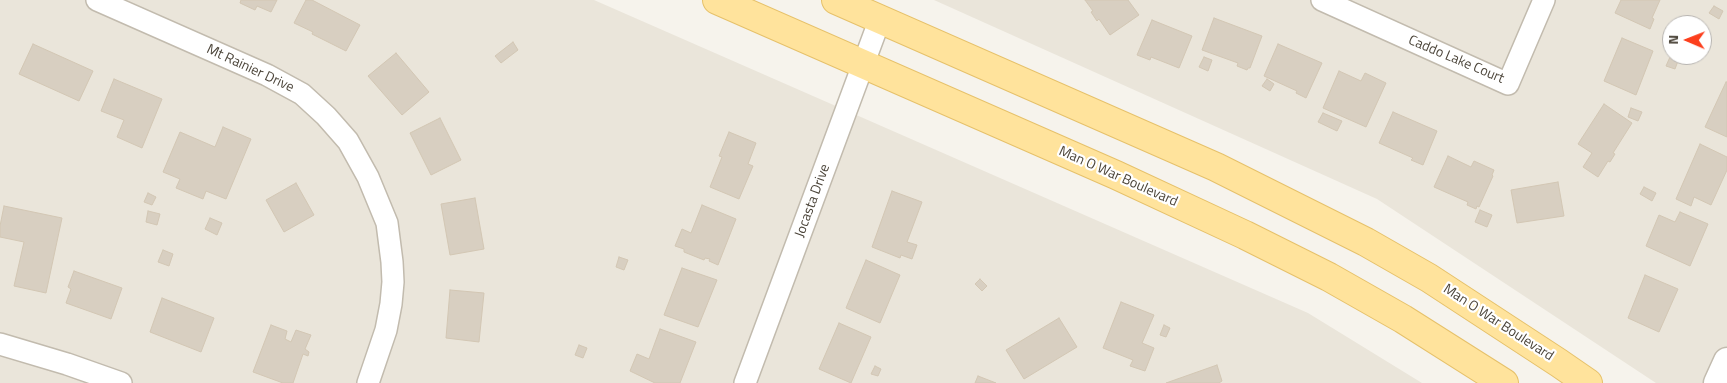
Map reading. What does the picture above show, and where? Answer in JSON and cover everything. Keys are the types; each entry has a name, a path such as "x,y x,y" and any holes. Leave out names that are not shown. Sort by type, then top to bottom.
{"main road":[{"name":"Man O War Boulevard","path":"717,0 1116,175 1329,277 1403,319 1504,383"},
{"name":"Man O War Boulevard","path":"836,0 1216,167 1366,242 1429,278 1588,383"}],"street":[{"name":"Mt Rainier Drive","path":"97,0 267,74 302,94 326,116 348,141 368,176 387,223 392,262 391,304 384,338 368,383"},
{"name":"Caddo Lake Court","path":"1322,0 1508,84 1544,0"},
{"name":"Jocasta Drive","path":"745,383 880,19"},
{"path":"2,349 121,383"},
{"path":"1716,383 1727,361"}],"shaded area":[{"path":"0,0 594,0 1308,313 1422,383 0,383"},
{"path":"934,0 1727,0 1727,383 1656,383 1377,199"}],"building":[{"path":"241,0 277,0 271,12 257,6 255,10 240,3"},
{"path":"306,0 312,0 360,25 346,51 294,23"},
{"path":"1085,0 1128,0 1139,15 1110,35 1099,19 1097,21"},
{"path":"1621,0 1660,0 1652,18 1654,19 1650,29 1615,13"},
{"path":"1714,6 1723,11 1719,19 1709,13"},
{"path":"1214,18 1262,36 1250,68 1247,70 1237,66 1238,63 1202,50"},
{"path":"1152,20 1192,36 1179,68 1151,57 1150,60 1137,55"},
{"path":"1622,38 1653,51 1636,95 1604,81"},
{"path":"513,42 518,50 501,63 495,56"},
{"path":"33,44 93,71 79,101 19,74"},
{"path":"1278,44 1322,63 1306,98 1296,93 1297,91 1264,76"},
{"path":"396,53 429,92 402,115 368,76"},
{"path":"1204,57 1212,60 1208,71 1199,67"},
{"path":"1666,65 1676,65 1675,69"},
{"path":"1339,71 1361,81 1365,73 1386,83 1366,127 1323,108"},
{"path":"114,79 162,99 142,148 117,137 124,120 101,111"},
{"path":"1267,79 1274,84 1270,91 1262,86"},
{"path":"1727,82 1727,137 1705,127"},
{"path":"1604,104 1632,123 1613,153 1615,154 1610,162 1608,161 1598,177 1583,167 1592,153 1578,144"},
{"path":"1631,108 1642,112 1638,121 1628,117"},
{"path":"1393,112 1437,131 1423,165 1411,160 1413,158 1379,143"},
{"path":"1323,113 1342,121 1337,131 1318,122"},
{"path":"440,118 461,160 431,175 410,133"},
{"path":"223,127 251,139 226,199 206,191 203,199 176,188 180,179 163,172 180,132 215,147"},
{"path":"729,132 756,143 748,164 753,166 739,199 710,187 722,157 719,156"},
{"path":"1700,144 1727,157 1727,170 1711,205 1694,197 1691,206 1676,199"},
{"path":"1448,156 1471,167 1474,161 1494,170 1479,207 1477,206 1476,209 1467,205 1468,202 1434,187"},
{"path":"1558,182 1564,216 1517,223 1511,190"},
{"path":"296,183 314,215 284,232 266,200"},
{"path":"1644,187 1656,193 1652,201 1640,194"},
{"path":"892,191 922,202 907,242 917,245 912,259 901,255 900,258 872,247"},
{"path":"148,193 156,197 152,205 144,202"},
{"path":"475,198 484,249 450,255 441,204"},
{"path":"702,205 736,219 718,265 709,261 710,259 705,258 704,260 675,246 682,229 691,233"},
{"path":"4,206 62,218 46,293 14,286 24,242 0,237"},
{"path":"1480,210 1492,215 1487,227 1475,222"},
{"path":"148,211 160,214 157,225 146,222"},
{"path":"1680,212 1708,224 1690,266 1646,246 1659,215 1675,222"},
{"path":"210,218 222,223 217,235 205,229"},
{"path":"163,250 173,254 169,266 158,262"},
{"path":"619,257 628,260 624,270 616,267"},
{"path":"866,260 900,275 880,323 846,308"},
{"path":"682,268 717,280 698,327 664,315"},
{"path":"74,271 122,288 111,319 66,303 71,289 68,287"},
{"path":"1645,275 1678,289 1659,332 1628,318"},
{"path":"980,279 987,286 982,291 975,284"},
{"path":"450,290 484,293 479,342 446,338"},
{"path":"162,298 214,318 201,352 150,332"},
{"path":"1121,302 1154,315 1142,343 1154,348 1145,371 1130,366 1133,360 1103,348"},
{"path":"1059,318 1077,347 1024,379 1006,350"},
{"path":"839,323 871,337 851,383 819,369"},
{"path":"271,325 287,331 285,339 291,342 296,330 311,335 305,349 309,352 308,356 303,354 293,383 283,383 253,372"},
{"path":"1164,325 1170,328 1166,337 1160,335"},
{"path":"660,329 696,342 680,383 655,383 630,371 637,354 649,359"},
{"path":"579,345 587,348 583,358 575,355"},
{"path":"1217,365 1222,381 1219,383 1166,383"},
{"path":"875,366 881,369 878,376 871,374"},
{"path":"978,376 996,383 975,383"}]}
